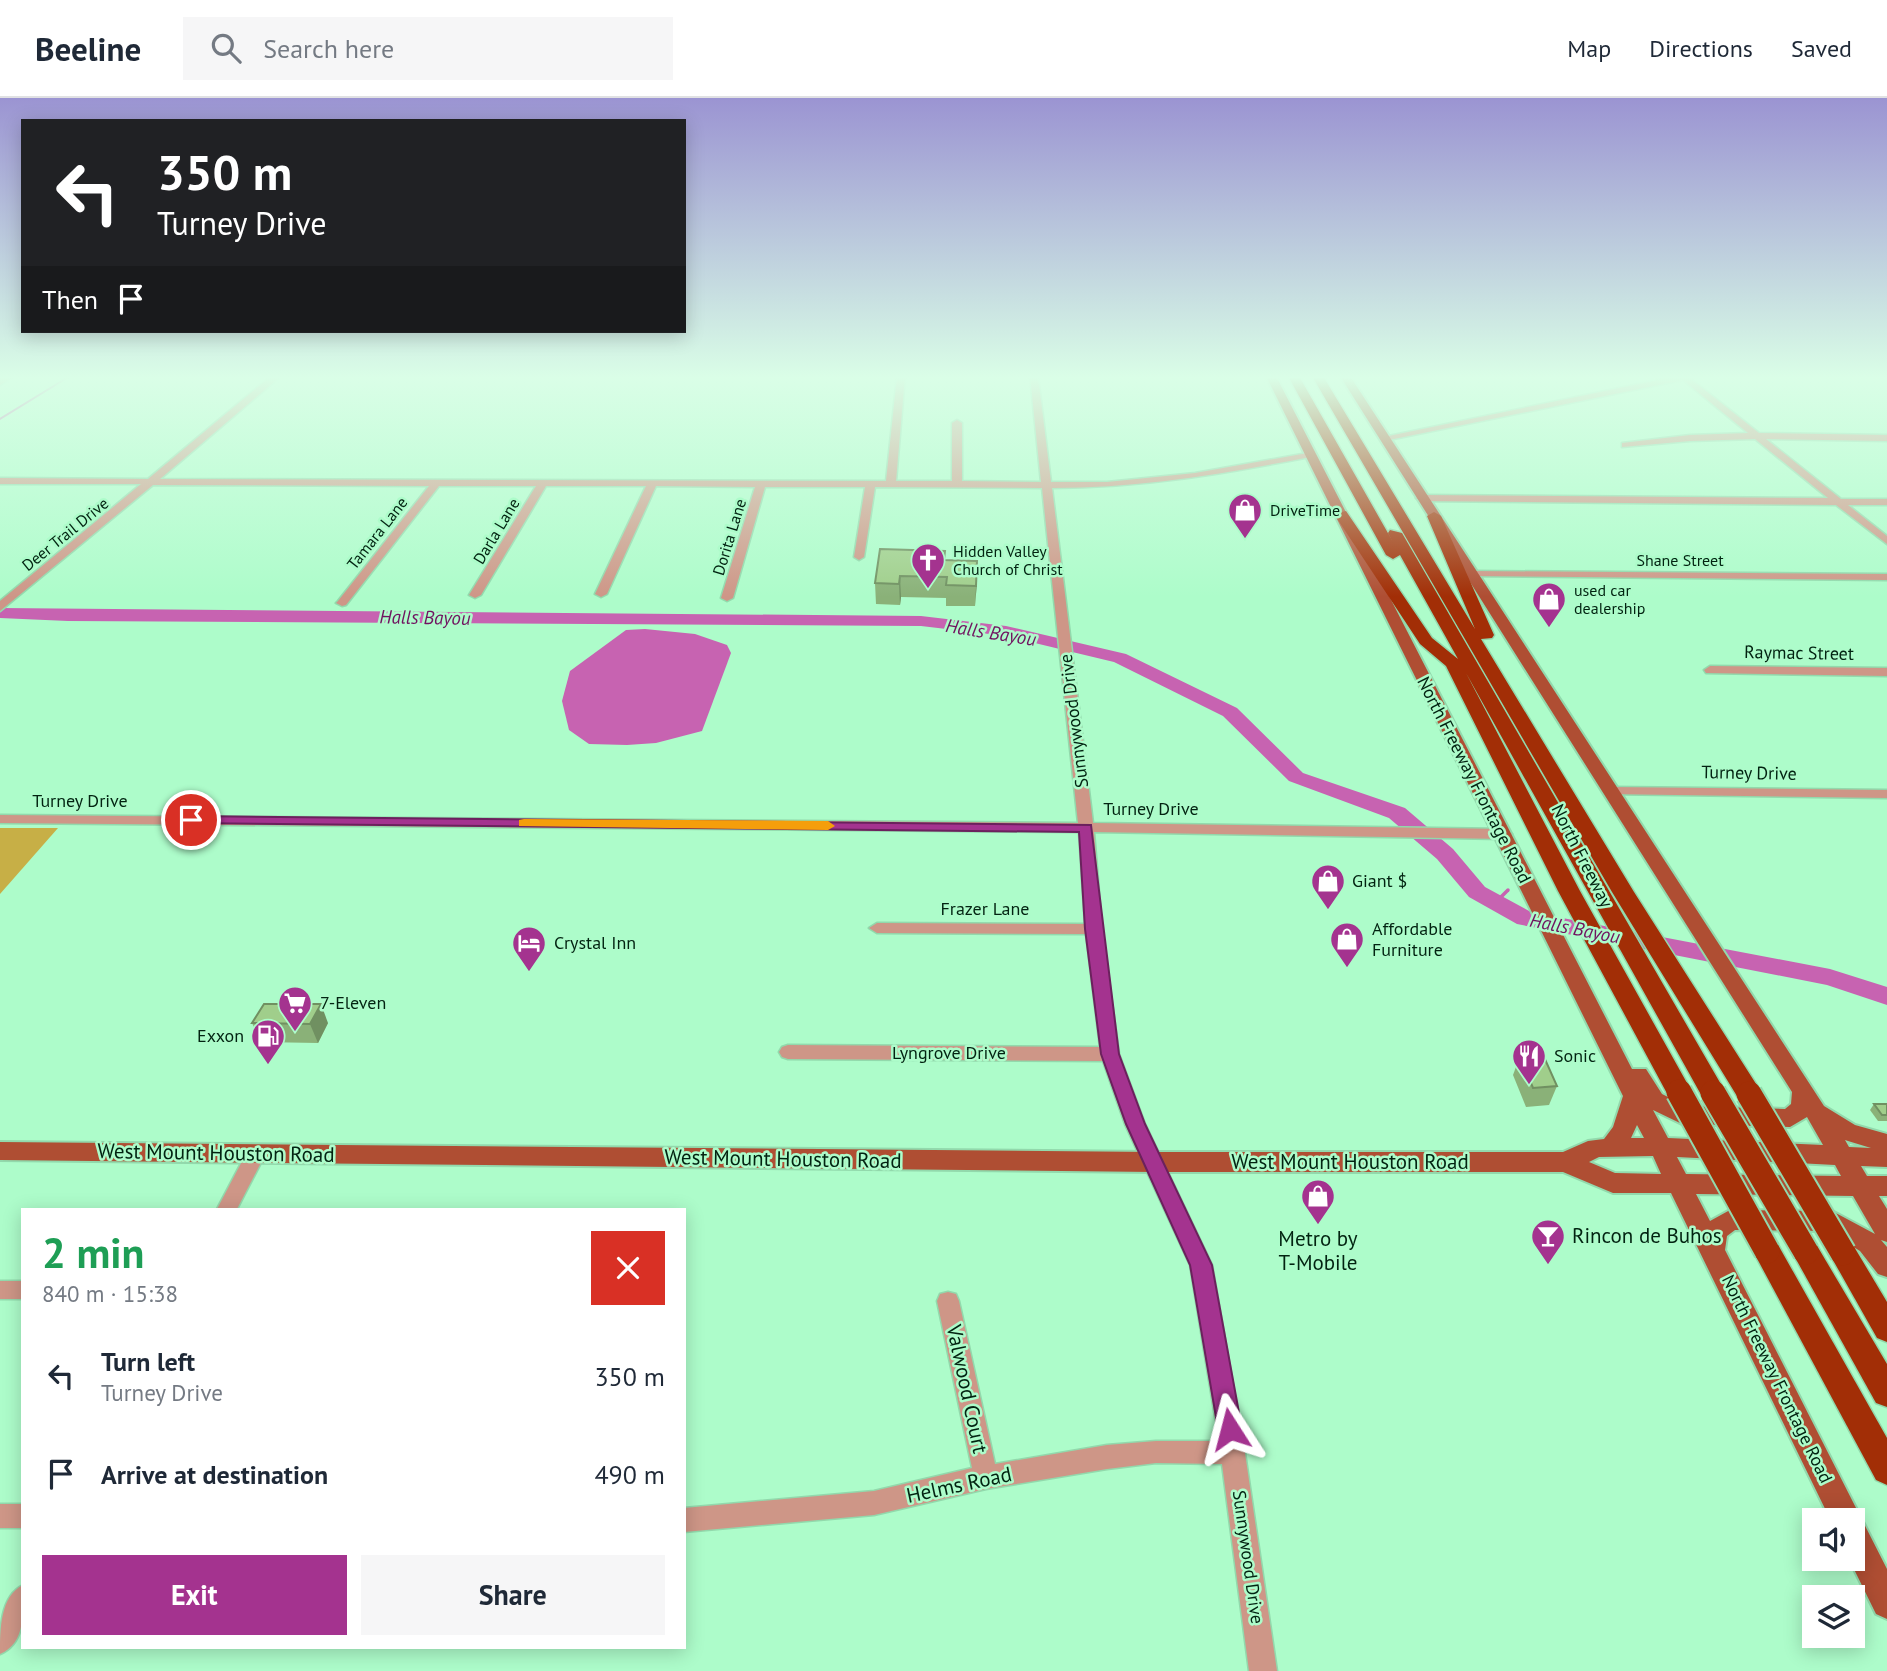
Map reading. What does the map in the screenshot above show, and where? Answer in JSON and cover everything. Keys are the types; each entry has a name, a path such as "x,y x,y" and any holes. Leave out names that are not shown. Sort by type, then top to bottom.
{"highway":[{"name":"North Freeway","path":"1334,449 1453,663 1569,891 1887,1469"},
{"name":"North Freeway","path":"1347,449 1887,1393"},
{"name":"North Freeway","path":"1361,449 1623,892 1749,1094 1887,1329"},
{"path":"1341,514 1426,641 1453,663"},
{"path":"1434,516 1460,580 1496,656 1496,677"}],"main road":[{"name":"North Freeway Frontage Road","path":"1308,449 1400,637 1504,834 1562,957 1635,1094 1841,1508"},
{"path":"1391,449 1681,899 1807,1098 1887,1231"},
{"path":"1562,957 1608,1016 1646,1090 1666,1109 1682,1115 1779,1120 1798,1113 1807,1098"},
{"path":"1611,1147 1624,1130 1635,1094"},
{"path":"1807,1098 1848,1132 1887,1143"},
{"name":"West Mount Houston Road","path":"1565,1162 1596,1148 1611,1147 1887,1158"},
{"name":"West Mount Houston Road","path":"0,1151 1154,1163 1565,1162 1613,1183 1860,1188 1887,1186"},
{"path":"1713,1249 1715,1231 1730,1220 1832,1221 1869,1243 1887,1266"},
{"path":"1865,1558 1887,1603"}],"street":[{"name":"Deer Trail Drive","path":"0,607 192,449"},
{"path":"891,485 894,449"},
{"path":"957,449 957,485"},
{"name":"Sunnywood Drive","path":"1042,449 1110,1054 1135,1124 1201,1265 1233,1452 1263,1671"},
{"path":"1774,449 1887,541"},
{"path":"0,481 1107,485 1195,476 1310,454"},
{"name":"Tamara Lane","path":"342,603 436,483"},
{"name":"Darla Lane","path":"475,595 543,483"},
{"path":"601,594 652,484"},
{"name":"Dorita Lane","path":"727,598 761,484"},
{"path":"859,557 870,485"},
{"path":"1421,498 1887,502"},
{"name":"Shane Street","path":"1473,574 1887,577"},
{"name":"Raymac Street","path":"1710,670 1887,672"},
{"name":"Turney Drive","path":"1611,791 1887,794"},
{"name":"Turney Drive","path":"0,819 1504,834"},
{"name":"Frazer Lane","path":"877,928 1094,929"},
{"name":"Lyngrove Drive","path":"788,1052 1110,1054"},
{"path":"228,1208 256,1153"},
{"path":"0,1290 21,1290"},
{"name":"Valwood Court","path":"947,1301 986,1477"},
{"name":"Helms Road","path":"686,1520 874,1503 986,1477 1156,1452 1233,1452"},
{"path":"0,1516 21,1516"},
{"path":"0,1641 21,1602"}],"shaded area":[{"path":"626,630 695,634 727,645 731,653 702,731 656,743 589,744 569,730 562,701 570,671"},
{"path":"0,828 58,828 0,894"}],"building":[{"path":"880,549 945,551 944,560 977,561 976,586 946,585 947,577 900,576 899,584 875,583"},
{"path":"264,1004 321,1004 310,1024 252,1023"},
{"path":"1520,1056 1544,1057 1557,1086 1533,1088"},
{"path":"1874,1104 1887,1104 1887,1115 1882,1115"}],"waterway":[{"name":"Halls Bayou","path":"0,613 68,616 921,621 1006,631 1120,658 1230,712 1296,777 1397,813 1445,854 1477,892 1497,906 1525,919 1830,977 1887,996"},
{"path":"1494,904 1508,890"}],"slow traffic":[{"path":"524,823 828,826"}],"place":[{"name":"DriveTime","path":"1245,540"},
{"name":"Hidden Valley Church of Christ","path":"928,590"},
{"name":"used car dealership","path":"1549,629"},
{"name":"Giant $","path":"1328,911"},
{"name":"Affordable Furniture","path":"1347,969"},
{"name":"Crystal Inn","path":"529,973"},
{"name":"7-Eleven","path":"295,1033"},
{"name":"Exxon","path":"268,1066"},
{"name":"Sonic","path":"1529,1086"},
{"name":"Metro by T-Mobile","path":"1318,1226"},
{"name":"Rincon de Buhos","path":"1548,1266"}],"route":[{"path":"191,820 1086,828 1094,929 1110,1054 1135,1124 1201,1265 1230,1429"}]}
